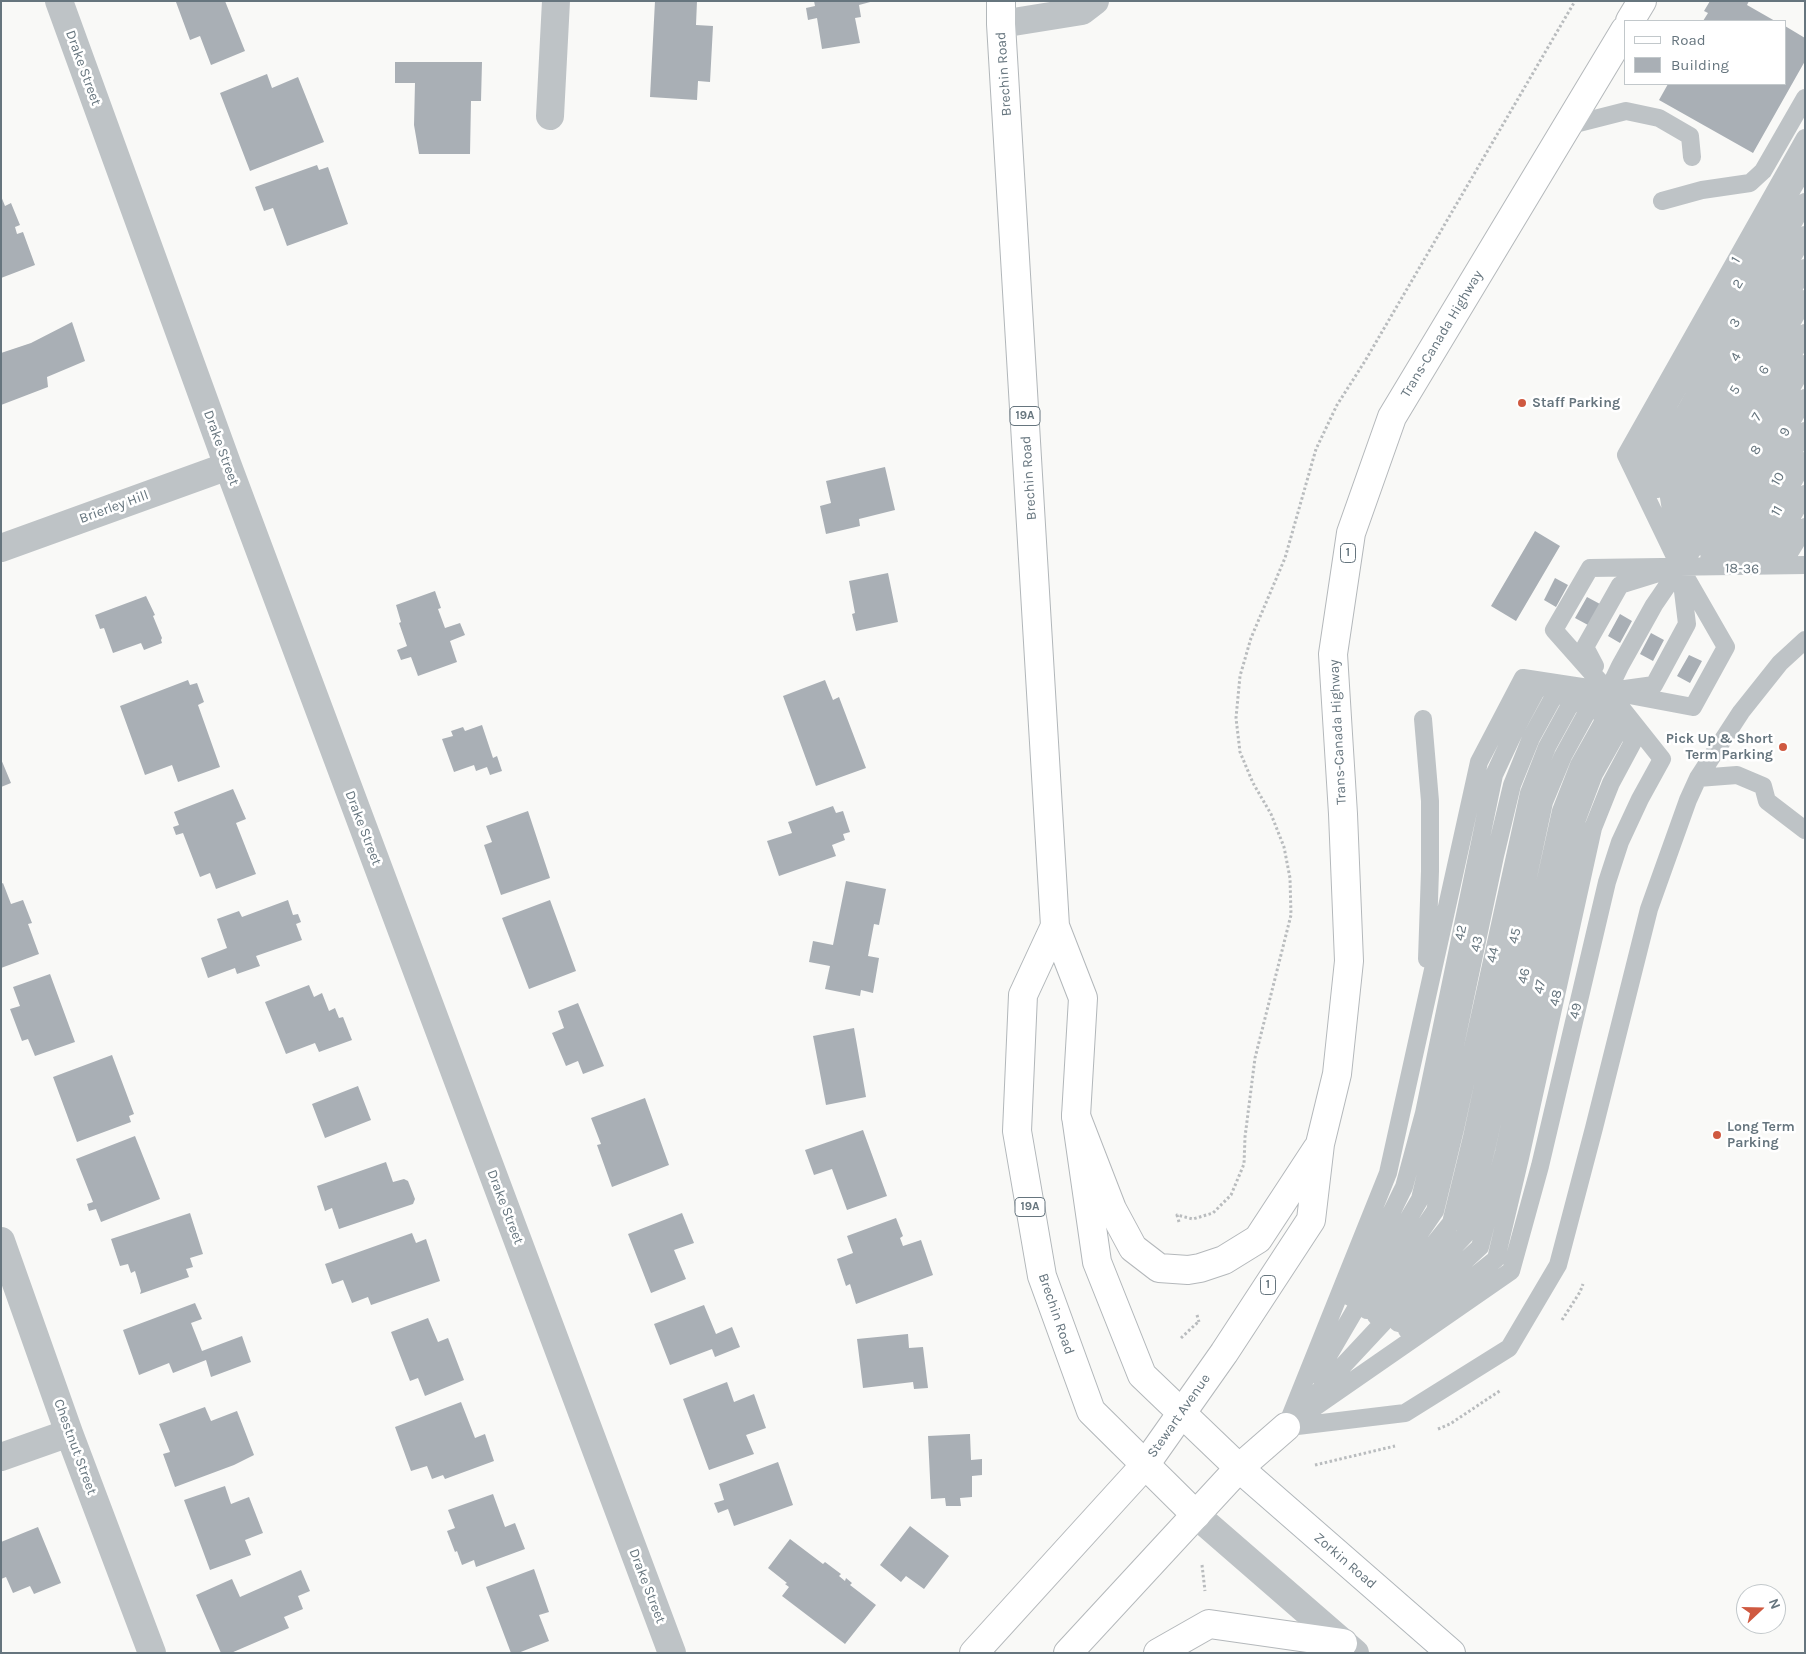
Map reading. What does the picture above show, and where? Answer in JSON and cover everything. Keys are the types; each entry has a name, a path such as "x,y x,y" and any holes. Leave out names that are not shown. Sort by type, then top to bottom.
{"main road":[{"path":"1631,20 1642,1"},
{"name":"Brechin Road","path":"1001,13 1055,926 1083,998 1076,1116 1097,1262 1142,1375 1239,1468"},
{"name":"Trans-Canada Highway","path":"1320,1144 1338,1074 1348,961 1343,814 1333,654 1351,534 1392,416 1624,32"},
{"name":"Brechin Road","path":"1055,926 1023,995 1017,1131 1042,1276 1091,1411 1196,1515"},
{"path":"1076,1116 1120,1225 1133,1248 1158,1268 1188,1270 1200,1268 1224,1260 1258,1239 1320,1144"},
{"name":"Stewart Avenue","path":"974,1653 1145,1465 1182,1414 1311,1220 1320,1144"},
{"path":"1068,1653 1239,1468 1286,1427"},
{"name":"Zorkin Road","path":"1239,1468 1451,1653"},
{"path":"1158,1653 1209,1624 1349,1648"}],"street":[{"name":"Drake Street","path":"59,1 228,466 672,1653"},
{"path":"550,116 556,1"},
{"path":"1001,13 1082,11 1095,1"},
{"name":"Brierley Hill","path":"1,548 228,466"},
{"name":"Chestnut Street","path":"1,1241 69,1433 152,1653"},
{"path":"1,1457 69,1433"},
{"path":"1196,1515 1349,1648"}],"lane":[{"path":"1662,201 1702,190 1750,182 1763,171 1805,98"},
{"path":"1567,126 1626,111 1659,118 1690,136 1692,157"},
{"name":"1","path":"1680,566 1626,455 1805,138"},
{"name":"2","path":"1680,566 1638,462 1670,402 1805,167"},
{"name":"3","path":"1680,566 1652,470 1805,202"},
{"name":"4","path":"1742,522 1805,235"},
{"name":"5","path":"1742,522 1805,268"},
{"name":"6","path":"1742,522 1805,299"},
{"name":"7","path":"1742,522 1805,333"},
{"name":"8","path":"1742,522 1805,364"},
{"name":"9","path":"1742,522 1805,398"},
{"name":"10","path":"1742,522 1805,431"},
{"name":"11","path":"1742,522 1805,461"},
{"path":"1608,691 1654,605 1680,566 1742,522 1805,494"},
{"path":"1680,566 1742,522"},
{"path":"1680,566 1742,522"},
{"path":"1608,691 1585,647 1620,585 1680,566 1804,557 1742,522"},
{"path":"1680,566 1742,522 1805,527"},
{"path":"1680,566 1726,647 1693,707 1523,678 1479,762 1388,1173 1286,1427 1406,1413 1509,1348 1558,1265 1649,909 1688,800 1698,778 1741,712 1780,663 1805,640"},
{"path":"1608,691 1654,685 1688,624 1680,566"},
{"path":"1608,691 1554,630 1590,568 1680,566 1805,568"},
{"name":"42","path":"1286,1427 1404,1187 1424,1113 1494,775 1538,687 1608,691"},
{"name":"43","path":"1286,1427 1420,1199 1439,1121 1495,856 1512,785 1531,738 1554,696 1608,691"},
{"name":"44","path":"1286,1427 1435,1211 1528,793 1547,747 1570,705 1608,691"},
{"name":"45","path":"1286,1427 1451,1223 1472,1137 1544,802 1563,756 1586,714 1608,691"},
{"name":"46","path":"1286,1427 1466,1235 1561,811 1578,765 1602,724 1608,691"},
{"name":"47","path":"1286,1427 1480,1247 1504,1152 1577,819 1594,774 1617,733 1608,691"},
{"name":"48","path":"1286,1427 1496,1259 1593,828 1611,783 1633,742 1608,691"},
{"name":"49","path":"1286,1427 1511,1271 1540,1166 1607,882 1624,834 1640,799 1662,759 1608,691"},
{"path":"1423,719 1430,802 1430,871 1425,1007"},
{"path":"1698,778 1737,775 1763,786 1767,801 1805,830"}],"path":[{"path":"1197,1315 1198,1322 1202,1327"},
{"path":"1181,1338 1198,1322"}],"building":[{"path":"225,1 245,51 211,65 200,36 190,40 176,2"},
{"path":"655,1 697,1 696,25 713,26 710,82 698,81 697,100 650,97"},
{"path":"814,1 874,1 859,5 861,17 855,18 860,43 822,49 817,18 808,20 806,8 815,6"},
{"path":"1710,1 1749,1 1747,5 1773,20 1704,20 1708,13 1704,11"},
{"path":"1786,27 1805,38 1805,61 1753,153 1659,100 1667,85 1786,85"},
{"path":"395,62 482,62 481,101 471,101 470,154 419,154 414,125 415,83 395,83"},
{"path":"267,74 272,88 298,77 324,142 250,171 220,93"},
{"path":"317,165 319,170 328,167 348,224 287,246 273,208 264,211 255,187"},
{"path":"1,196 5,206 11,203 20,225 15,227 17,234 23,232 35,265 1,278"},
{"path":"72,322 85,361 47,377 48,387 1,405 1,353 31,343"},
{"path":"885,467 895,510 859,519 860,526 826,534 820,506 831,503 826,481"},
{"path":"1535,531 1560,546 1516,621 1491,606"},
{"path":"888,573 898,622 856,631 852,614 855,613 849,581"},
{"path":"1555,578 1568,585 1556,607 1544,600"},
{"path":"435,591 441,608 438,609 445,628 460,623 465,635 450,641 457,662 418,676 411,657 401,660 397,650 407,646 399,623 401,622 396,605"},
{"path":"146,596 155,615 153,616 162,638 162,643 144,650 141,643 113,653 104,628 100,629 95,615"},
{"path":"1587,597 1600,604 1588,625 1575,618"},
{"path":"1620,614 1632,621 1620,643 1608,636"},
{"path":"1651,633 1664,640 1653,661 1640,654"},
{"path":"1689,655 1702,661 1690,683 1677,676"},
{"path":"188,680 190,685 197,683 204,702 198,705 220,767 178,782 172,765 145,775 120,706"},
{"path":"825,680 833,700 839,697 866,768 816,786 783,696"},
{"path":"482,725 493,758 497,756 502,771 490,775 487,767 476,771 474,765 454,772 442,739 453,736 451,731 463,727 465,731"},
{"path":"1,759 11,783 1,787"},
{"path":"233,789 246,819 236,823 256,874 216,889 210,873 200,877 183,833 176,835 173,827 179,825 174,812"},
{"path":"833,806 836,813 843,811 850,832 843,834 845,840 832,845 836,856 779,876 767,841 792,833 788,822"},
{"path":"528,811 550,878 501,895 484,845 492,842 486,826"},
{"path":"846,881 886,889 879,925 874,924 868,956 879,958 873,993 861,990 860,996 825,989 830,966 809,962 813,941 833,945"},
{"path":"3,883 11,904 23,900 32,923 28,924 39,954 1,968 1,884"},
{"path":"288,900 293,915 298,914 301,922 296,924 302,940 256,956 260,966 237,974 235,968 208,978 201,958 227,948 217,919 239,911 242,917"},
{"path":"550,900 576,971 529,989 502,918"},
{"path":"50,974 75,1042 35,1056 28,1039 22,1041 10,1009 20,1006 13,987"},
{"path":"309,985 314,997 322,993 329,1011 335,1008 339,1018 343,1017 352,1040 319,1052 315,1043 286,1054 265,1002"},
{"path":"578,1003 604,1066 583,1074 578,1061 566,1066 552,1033 564,1028 558,1011"},
{"path":"854,1028 866,1097 826,1105 813,1036"},
{"path":"112,1055 134,1114 129,1116 131,1122 77,1142 53,1077"},
{"path":"358,1086 371,1120 325,1138 312,1104"},
{"path":"645,1098 669,1165 612,1187 597,1145 601,1144 591,1118"},
{"path":"863,1130 887,1196 847,1210 832,1169 814,1175 805,1150"},
{"path":"135,1136 160,1199 101,1222 96,1209 89,1211 87,1204 93,1202 76,1159"},
{"path":"386,1162 393,1182 404,1179 408,1181 415,1199 413,1204 339,1229 332,1208 325,1211 317,1186"},
{"path":"190,1213 203,1254 190,1258 193,1267 186,1269 189,1277 140,1294 141,1291 135,1271 131,1273 128,1264 120,1266 111,1239"},
{"path":"682,1213 694,1243 674,1250 686,1279 651,1293 628,1234"},
{"path":"896,1218 903,1236 900,1238 903,1246 921,1240 933,1275 856,1304 850,1284 846,1286 837,1259 853,1253 847,1236"},
{"path":"412,1233 416,1243 426,1239 440,1281 371,1305 368,1297 352,1303 343,1280 332,1284 325,1264"},
{"path":"195,1303 202,1319 191,1323 202,1351 242,1336 251,1362 211,1377 206,1360 173,1373 169,1363 139,1375 123,1330"},
{"path":"704,1305 716,1334 732,1327 740,1347 715,1357 712,1349 670,1365 654,1324"},
{"path":"428,1318 438,1342 448,1338 464,1380 425,1396 418,1378 410,1381 391,1332"},
{"path":"908,1334 909,1348 923,1347 928,1388 914,1389 913,1382 863,1388 857,1339"},
{"path":"727,1382 734,1402 754,1394 766,1428 746,1435 754,1454 709,1470 683,1399"},
{"path":"461,1402 475,1438 485,1434 494,1461 445,1479 443,1475 432,1479 427,1466 411,1471 395,1427"},
{"path":"205,1407 211,1421 237,1411 254,1455 234,1465 175,1487 163,1454 170,1452 159,1424"},
{"path":"970,1434 971,1460 982,1459 982,1475 972,1476 972,1497 960,1498 961,1506 946,1506 945,1498 931,1499 928,1436"},
{"path":"778,1462 793,1505 734,1526 728,1509 718,1513 714,1503 724,1500 719,1484"},
{"path":"225,1486 231,1504 249,1497 263,1533 245,1540 251,1555 210,1570 184,1500"},
{"path":"493,1494 505,1527 515,1523 525,1549 476,1567 474,1560 462,1565 447,1531 455,1528 448,1510"},
{"path":"910,1526 949,1556 924,1589 906,1576 901,1582 880,1565"},
{"path":"38,1527 61,1583 34,1594 30,1586 13,1593 6,1577 1,1579 1,1542"},
{"path":"790,1539 823,1564 825,1562 841,1574 839,1576 845,1581 846,1578 852,1583 850,1585 876,1605 845,1644 782,1596 789,1587 785,1584 787,1583 768,1568"},
{"path":"534,1569 549,1612 539,1615 549,1641 518,1653 511,1653 486,1587"},
{"path":"301,1570 310,1591 298,1596 303,1609 284,1617 289,1628 231,1653 221,1653 196,1595 232,1579 240,1597"}],"place":[{"name":"Staff Parking","path":"1522,403"},
{"name":"Pick Up & Short Term Parking","path":"1783,747"},
{"name":"Long Term Parking","path":"1717,1135"}]}
